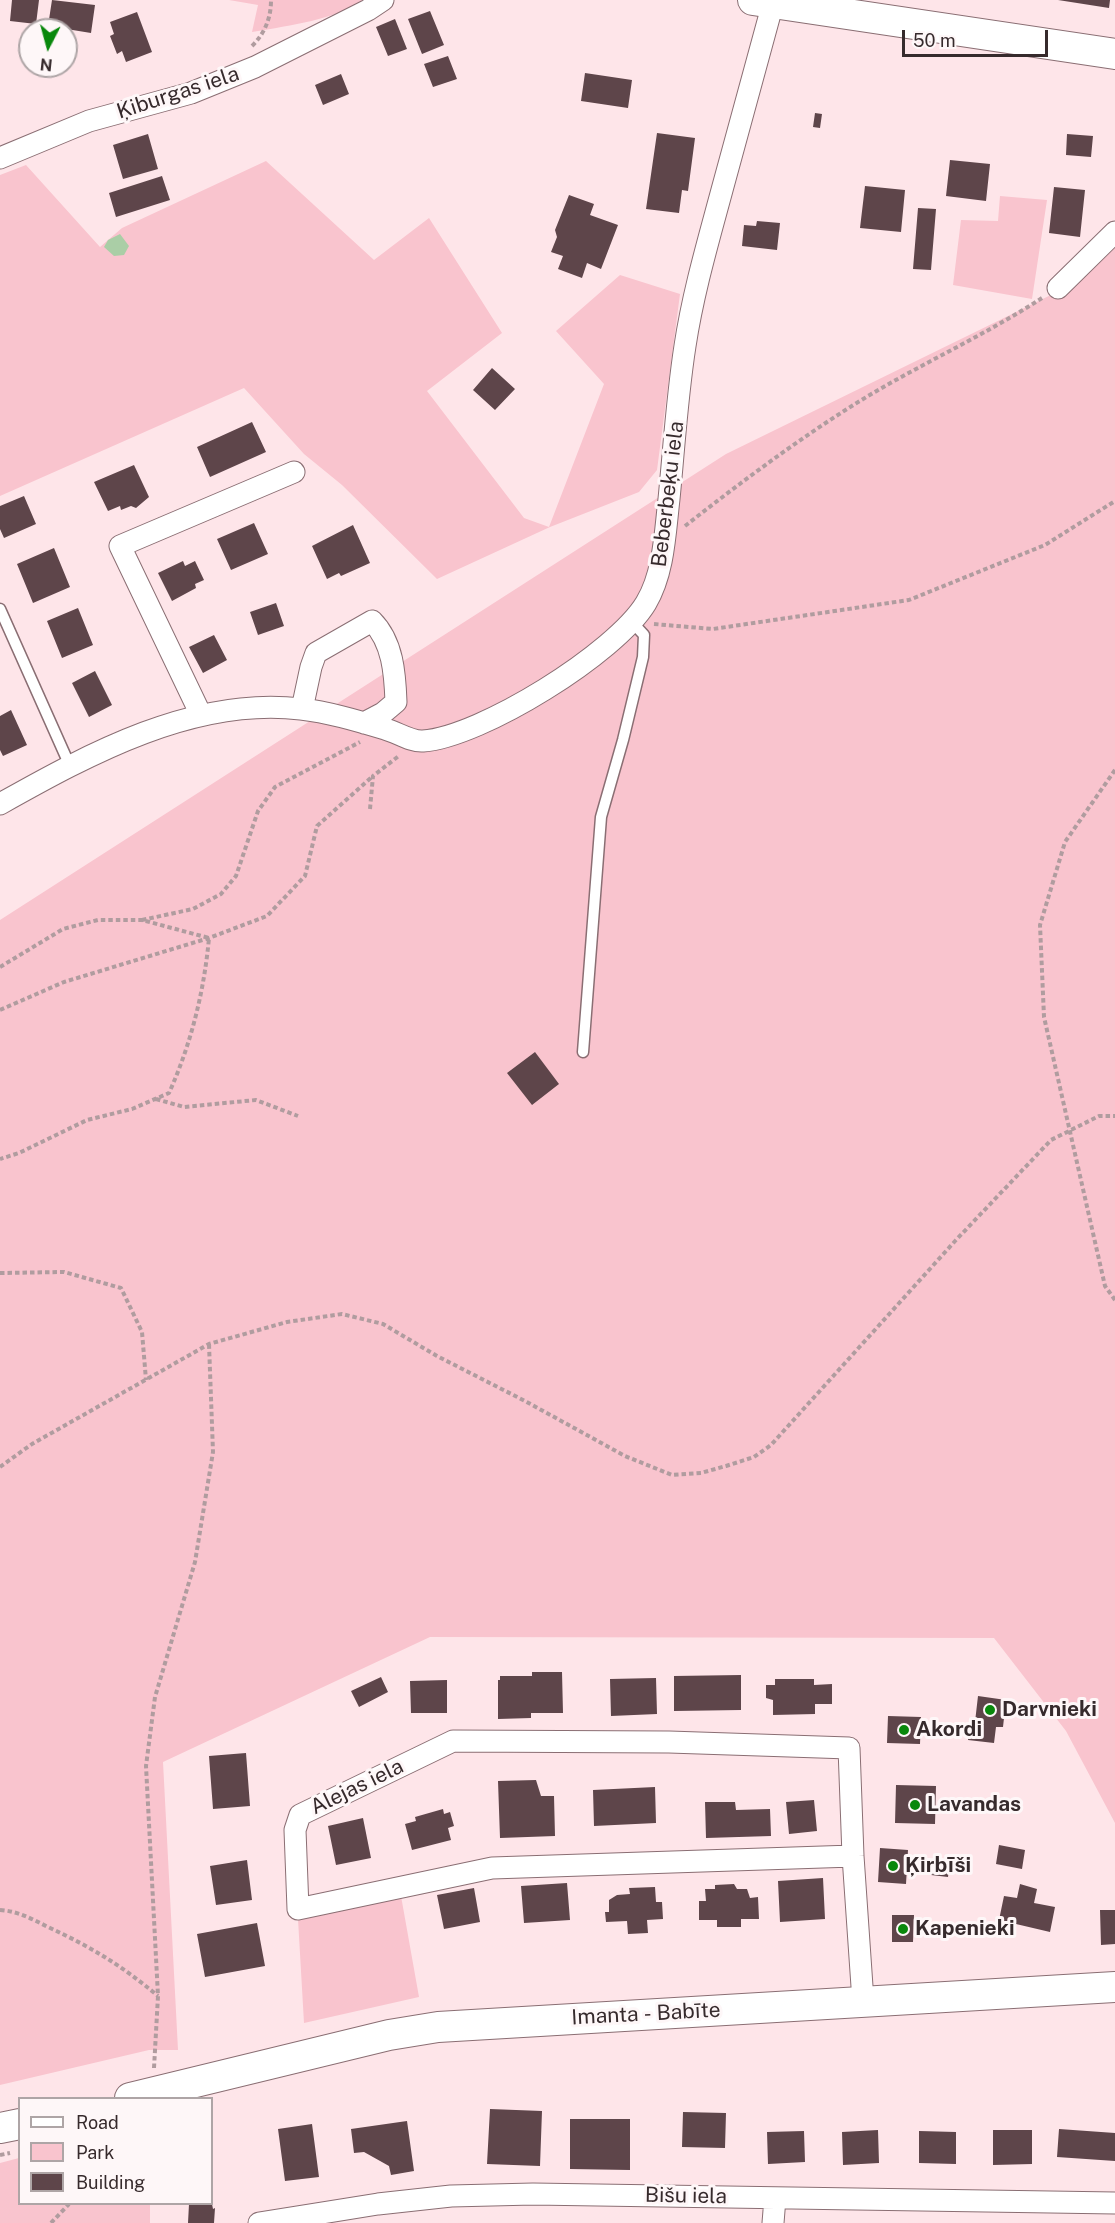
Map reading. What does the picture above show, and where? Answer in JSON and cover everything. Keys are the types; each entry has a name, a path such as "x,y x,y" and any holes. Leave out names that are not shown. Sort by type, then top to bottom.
{"main road":[{"path":"763,2 1115,54"},
{"name":"Imanta - Babīte","path":"141,2096 378,2037 438,2027 1115,1987"},
{"path":"0,2128 18,2124"}],"street":[{"name":"Ķiburgas iela","path":"0,158 89,121 191,93 255,67 368,10 383,0"},
{"name":"Beberbeķu iela","path":"418,741 438,739 495,717 550,687 596,654 632,622 647,602 654,585 664,543 685,347 696,287 763,2"},
{"path":"1058,288 1115,232"},
{"path":"201,715 120,546 294,472"},
{"path":"302,709 316,653 372,621 379,628 390,651 396,702 383,713 363,723"},
{"path":"0,804 70,766 150,732 201,715 252,706 302,709 385,729 418,741"},
{"name":"Alejas iela","path":"453,1741 669,1742 849,1748 853,1857 492,1868 298,1909 295,1830 300,1815 453,1741"},
{"path":"853,1857 863,2001"},
{"name":"Bišu iela","path":"259,2223 378,2204 452,2196 533,2194 1115,2203"},
{"path":"773,2223 775,2198"}],"lane":[{"path":"0,609 70,766"},
{"path":"583,1052 601,816 623,740 643,657 644,635 632,622"}],"path":[{"path":"245,51 262,35 268,21 271,0"},
{"path":"664,543 744,479 856,404 1011,318 1058,288"},
{"path":"632,622 713,630 909,600 1046,545 1115,501"},
{"path":"0,967 63,929 98,920 142,920 193,909 221,894 236,876 258,811 275,787 385,729"},
{"path":"0,1010 64,982 209,938 267,916 305,876 317,826 373,776 418,741"},
{"path":"1115,770 1065,843 1040,925 1044,1017 1105,1286 1115,1300"},
{"path":"370,809 373,776"},
{"path":"142,920 209,938"},
{"path":"0,1159 19,1153 87,1120 132,1109 169,1093 192,1031 205,980 209,938"},
{"path":"155,1099 184,1107 256,1100 298,1116"},
{"path":"0,1467 32,1444 209,1344 287,1322 342,1314 383,1324 437,1356 625,1456 672,1474 702,1473 754,1457 771,1445 964,1231 1051,1140 1099,1116 1115,1116"},
{"path":"0,1273 64,1272 121,1288 142,1332 146,1380"},
{"path":"141,2096 158,2029 146,1766 155,1697 195,1562 213,1452 209,1344"},
{"path":"0,1910 13,1911 81,1942 124,1968 158,1996"},
{"path":"51,2223 68,2205"}],"green space":[{"path":"229,0 369,0 326,17 252,32 258,5"},
{"path":"266,161 374,260 429,218 502,333 427,391 524,518 549,527 604,384 556,331 620,275 680,294 657,470 639,492 550,527 437,579 342,485 304,454 244,388 0,496 0,175 26,165 100,247 122,228"},
{"path":"1000,196 1047,200 1032,299 953,285 961,220 998,221"},
{"path":"1115,244 1115,1823 1066,1731 994,1638 430,1637 163,1762 178,2050 149,2050 0,2085 0,920 726,454 1057,292"},
{"path":"401,1896 419,1997 304,2023 298,1919"},
{"path":"18,2158 18,2205 150,2205 150,2223 0,2223 0,2163"}],"shaded area":[{"path":"120,234 129,246 124,255 114,256 104,247 108,240"}],"building":[{"path":"12,0 39,0 37,18 18,18 18,22 10,21"},
{"path":"52,0 95,5 91,33 78,31 78,18 49,18"},
{"path":"1058,0 1110,0 1109,8"},
{"path":"430,11 444,45 422,54 408,19"},
{"path":"137,12 152,52 126,62 122,51 117,54 110,36 114,34 110,22"},
{"path":"395,19 407,49 388,56 376,27"},
{"path":"448,56 457,79 433,87 424,64"},
{"path":"585,73 632,80 628,108 581,101"},
{"path":"341,74 349,94 323,105 315,85"},
{"path":"815,113 822,114 820,128 813,127"},
{"path":"657,133 695,138 688,191 682,190 679,213 646,209"},
{"path":"148,134 158,169 123,179 113,145"},
{"path":"1067,134 1093,136 1091,157 1066,155"},
{"path":"950,160 990,164 986,201 946,196"},
{"path":"162,176 170,200 116,217 109,193"},
{"path":"865,186 905,190 901,232 860,228"},
{"path":"1054,187 1085,190 1080,237 1049,233"},
{"path":"569,195 594,204 590,215 618,225 601,269 587,263 582,278 558,269 563,256 551,252 557,237 555,230"},
{"path":"918,208 936,209 931,270 913,269"},
{"path":"757,221 780,223 777,250 742,246 744,225 756,226"},
{"path":"492,368 515,389 495,410 473,390"},
{"path":"252,422 266,452 210,477 197,447"},
{"path":"134,465 149,497 136,508 131,506 121,510 120,506 108,511 94,482"},
{"path":"24,496 36,524 4,538 0,529 0,506"},
{"path":"254,523 268,554 231,570 217,539"},
{"path":"353,525 370,563 341,576 339,573 327,579 312,546"},
{"path":"54,548 70,587 33,603 17,564"},
{"path":"183,561 185,566 195,561 204,580 195,584 196,588 172,601 158,573"},
{"path":"276,603 284,626 258,635 250,612"},
{"path":"78,608 93,645 62,658 47,621"},
{"path":"214,635 227,660 203,673 189,647"},
{"path":"95,671 112,705 89,717 72,683"},
{"path":"11,710 27,745 3,756 0,750 0,716"},
{"path":"535,1052 559,1084 532,1105 507,1073"},
{"path":"532,1672 562,1672 563,1713 531,1713 531,1718 498,1719 498,1680 500,1676 532,1676"},
{"path":"741,1675 741,1710 674,1711 674,1676"},
{"path":"381,1677 388,1692 359,1707 351,1691"},
{"path":"656,1678 657,1714 611,1716 610,1679"},
{"path":"775,1679 814,1679 814,1685 832,1684 832,1704 815,1704 815,1714 773,1715 773,1700 766,1698 766,1685 775,1685"},
{"path":"447,1680 447,1713 411,1713 410,1681"},
{"name":"Darvnieki","path":"978,1696 1006,1700 1003,1727 996,1727 994,1743 968,1740 970,1721 975,1722"},
{"name":"Akordi","path":"888,1716 921,1717 920,1744 887,1743"},
{"path":"246,1753 250,1806 213,1809 209,1756"},
{"path":"536,1780 541,1796 554,1796 555,1836 500,1838 498,1781"},
{"name":"Lavandas","path":"896,1785 936,1786 935,1824 895,1823"},
{"path":"655,1787 656,1823 594,1826 593,1790"},
{"path":"814,1800 817,1831 789,1834 786,1802"},
{"path":"705,1802 735,1802 736,1810 770,1809 771,1836 706,1838"},
{"path":"443,1809 444,1814 450,1812 454,1826 448,1828 451,1840 412,1850 405,1824 416,1821 415,1817"},
{"path":"363,1818 371,1858 336,1865 328,1826"},
{"path":"999,1845 1025,1850 1022,1869 996,1864"},
{"name":"Ķirbīši","path":"880,1848 908,1850 906,1884 878,1882"},
{"path":"933,1859 950,1861 948,1877 931,1875"},
{"path":"247,1860 252,1900 216,1905 210,1866"},
{"path":"823,1878 825,1919 780,1922 778,1881"},
{"path":"567,1883 570,1920 524,1923 521,1886"},
{"path":"734,1884 737,1889 747,1889 750,1898 758,1897 759,1919 741,1919 741,1927 717,1927 717,1920 699,1920 699,1901 706,1901 705,1889 715,1889 715,1885"},
{"path":"1020,1884 1037,1889 1034,1903 1055,1907 1050,1932 999,1920 1004,1896 1017,1898"},
{"path":"655,1887 656,1902 662,1902 663,1919 647,1920 648,1933 628,1934 627,1921 606,1922 605,1912 609,1912 609,1900 617,1895 630,1894 629,1888"},
{"path":"474,1888 480,1922 444,1929 437,1895"},
{"path":"1100,1910 1115,1910 1115,1944 1101,1945"},
{"name":"Kapenieki","path":"892,1915 914,1915 913,1942 892,1942"},
{"path":"257,1923 265,1966 205,1977 197,1934"},
{"path":"490,2109 542,2111 540,2166 487,2164"},
{"path":"683,2112 726,2113 725,2148 682,2147"},
{"path":"570,2119 630,2119 630,2170 570,2169"},
{"path":"407,2121 414,2171 391,2175 389,2166 364,2152 354,2153 351,2129"},
{"path":"312,2124 319,2177 285,2181 278,2129"},
{"path":"1059,2129 1115,2133 1115,2161 1057,2157"},
{"path":"878,2130 879,2163 843,2165 842,2132"},
{"path":"993,2130 1032,2130 1032,2164 993,2165"},
{"path":"804,2131 805,2162 768,2164 767,2132"},
{"path":"919,2131 956,2132 956,2164 919,2163"},
{"path":"189,2205 212,2205 213,2209 215,2208 214,2223 188,2223"}],"place":[{"name":"Darvnieki","path":"990,1710"},
{"name":"Akordi","path":"904,1730"},
{"name":"Lavandas","path":"915,1805"},
{"name":"Ķirbīši","path":"893,1866"},
{"name":"Kapenieki","path":"903,1929"}]}
